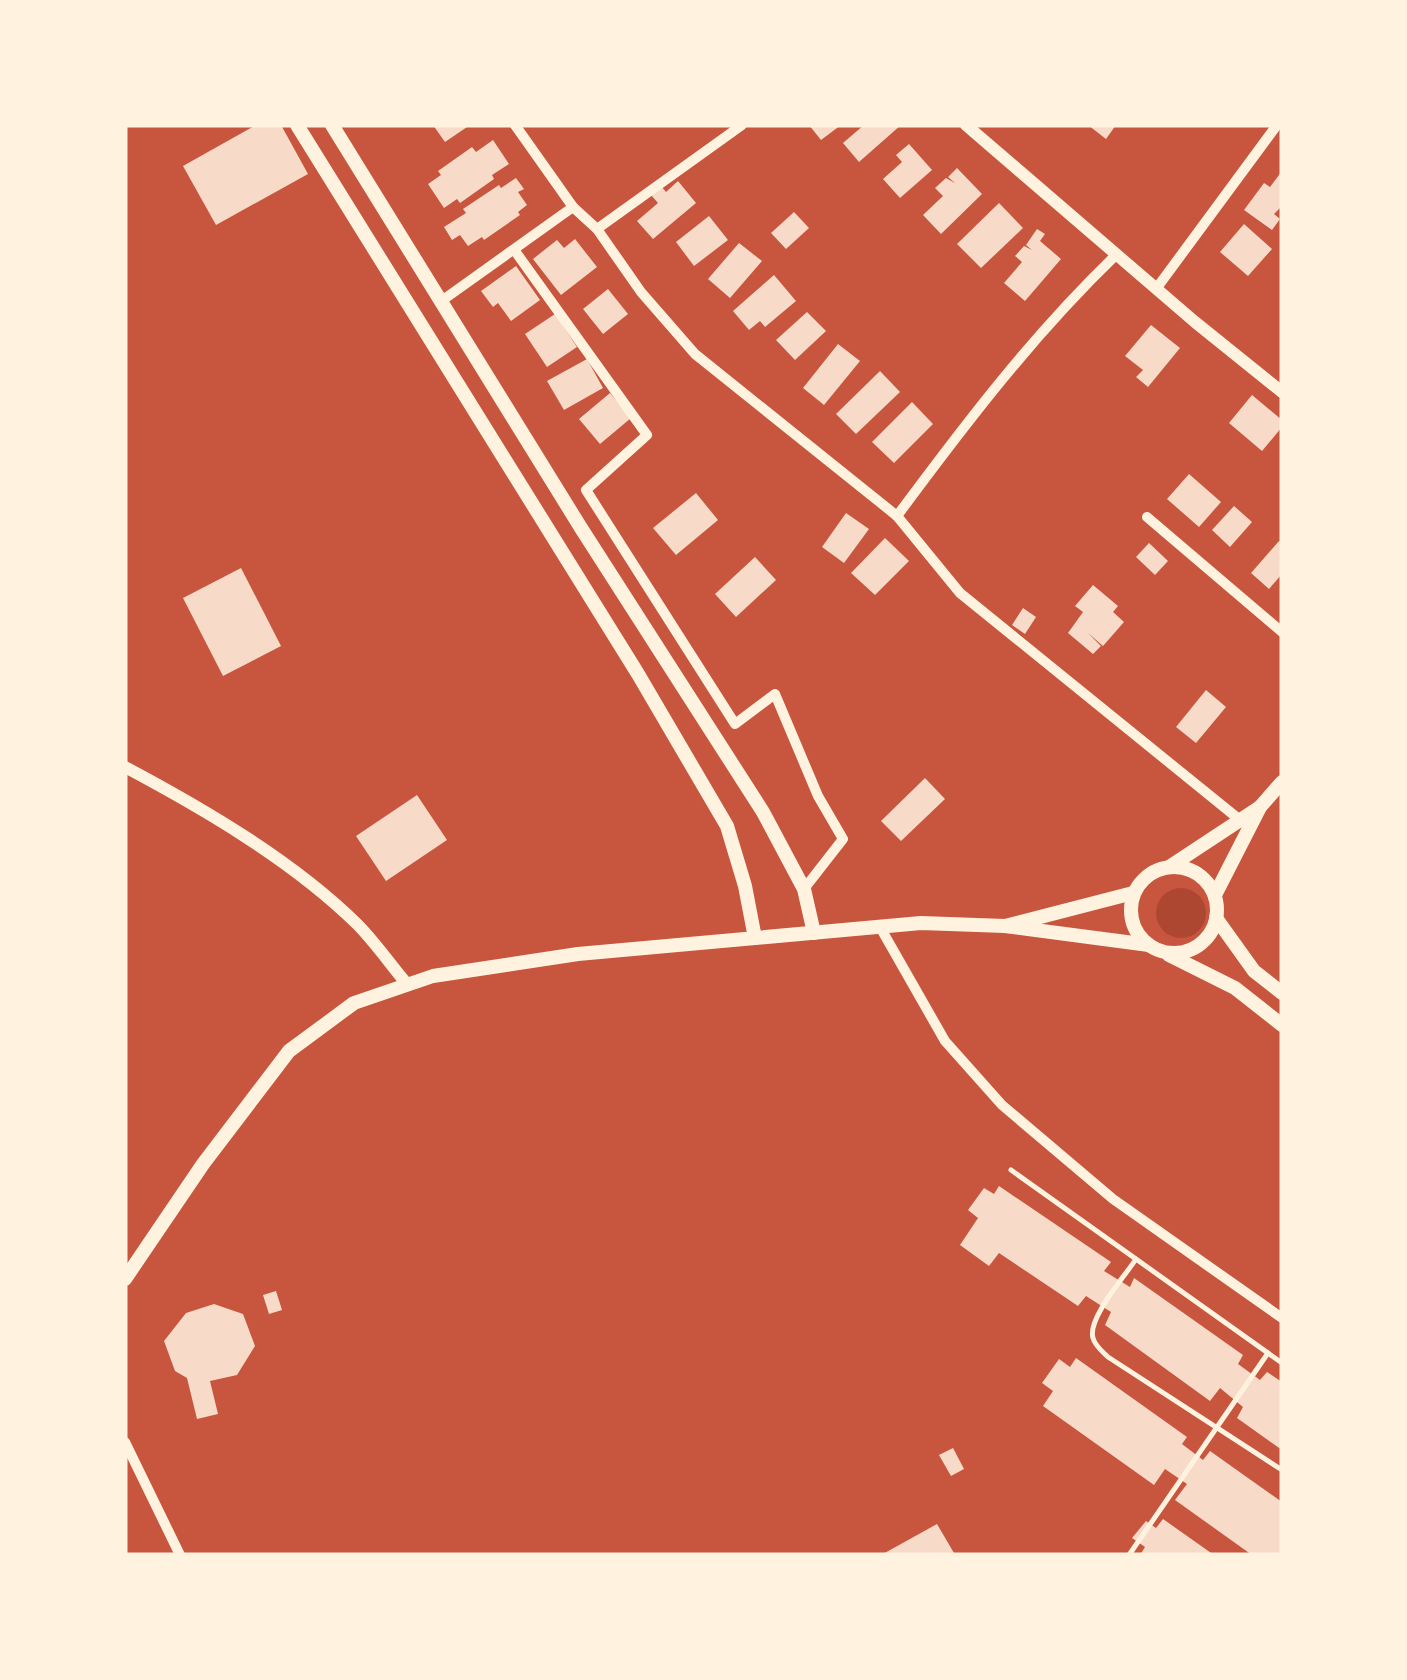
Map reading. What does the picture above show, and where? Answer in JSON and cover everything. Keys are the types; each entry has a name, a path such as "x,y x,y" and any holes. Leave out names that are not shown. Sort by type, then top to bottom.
{"main road":[{"path":"297,125 638,674 727,826 746,886 756,938"},
{"path":"332,125 763,812 804,889 814,933"},
{"path":"1164,952 1186,952 1209,936 1216,918 1215,895 1260,807 1282,782"},
{"path":"1149,945 1136,932 1131,919 1134,893 1143,880 1260,807"},
{"path":"1168,867 1197,873 1215,895"},
{"path":"1005,926 1134,893"},
{"path":"1216,918 1254,971 1282,994"},
{"path":"125,1279 203,1164 290,1051 354,1003 433,976 578,954 880,927 1005,926 1149,945 1235,988 1282,1025"}],"street":[{"path":"515,125 573,207 596,229 641,292 695,354 897,516 960,593 1240,820"},
{"path":"596,229 742,125"},
{"path":"966,125 982,130 1156,289 1282,392"},
{"path":"1156,289 1277,125"},
{"path":"440,302 573,207"},
{"path":"514,251 647,435 586,490 735,724 775,694 818,796 844,839 804,889"},
{"path":"897,516 990,390 1071,298 1116,254"},
{"path":"1148,516 1282,632"},
{"path":"125,768 247,840 319,890 360,926 407,984"},
{"path":"880,927 945,1042 1002,1105 1113,1200 1282,1318"},
{"path":"125,1442 180,1555"}],"lane":[{"path":"1011,1170 1282,1363"},
{"path":"1136,1259 1094,1320 1094,1343 1108,1357 1282,1470"},
{"path":"1129,1555 1268,1353"}],"shaded area":[{"path":"1181,888 1198,896 1206,913 1198,930 1181,938 1164,930 1156,913 1164,896"}],"building":[{"path":"256,125 281,125 308,174 216,225 183,166"},
{"path":"433,125 470,125 445,142"},
{"path":"809,125 841,125 821,140"},
{"path":"864,125 901,125 859,162 843,143"},
{"path":"1088,125 1116,125 1106,139"},
{"path":"493,140 509,164 460,203 457,199 444,208 428,184 441,175 438,171 472,147 476,152"},
{"path":"909,144 932,170 900,198 883,179 902,162 896,155"},
{"path":"957,168 982,194 941,234 923,215 943,196 935,188 946,178 955,183 948,177"},
{"path":"1282,171 1282,206 1274,214 1280,219 1272,230 1244,210 1264,183 1270,187"},
{"path":"516,178 524,189 518,192 527,205 518,212 520,215 484,240 482,237 468,246 460,235 452,240 444,227 466,213 463,209"},
{"path":"678,181 696,203 653,239 637,221 658,203 651,195 661,186 666,192"},
{"path":"999,203 1023,228 981,268 957,244"},
{"path":"794,212 809,228 786,249 771,233"},
{"path":"709,216 728,240 694,266 676,242"},
{"path":"1244,224 1272,249 1248,276 1220,252"},
{"path":"1037,229 1045,234 1040,241 1061,259 1025,301 1004,283 1022,262 1015,256 1024,246 1032,250 1026,245"},
{"path":"575,239 597,267 561,295 533,259 557,240 564,248"},
{"path":"739,243 762,261 730,298 708,279"},
{"path":"516,266 540,300 511,321 498,303 493,307 481,291"},
{"path":"774,275 796,301 765,327 760,321 749,330 733,311"},
{"path":"608,289 628,314 603,334 583,309"},
{"path":"807,312 826,331 795,360 776,340"},
{"path":"555,314 577,347 547,367 525,334"},
{"path":"1151,325 1180,348 1148,387 1136,377 1143,370 1125,356"},
{"path":"838,344 860,361 824,405 803,388"},
{"path":"587,359 603,388 564,410 547,381"},
{"path":"880,371 900,392 856,434 836,414"},
{"path":"610,393 631,418 600,444 579,419"},
{"path":"1252,395 1282,420 1282,427 1262,451 1229,423"},
{"path":"912,402 933,424 894,463 872,442"},
{"path":"1189,474 1221,502 1199,527 1167,499"},
{"path":"696,493 718,520 676,555 653,528"},
{"path":"1234,506 1252,522 1230,547 1212,530"},
{"path":"846,513 869,529 844,563 822,547"},
{"path":"885,538 909,561 875,595 851,573"},
{"path":"1279,541 1282,574 1269,589 1251,573"},
{"path":"1149,543 1168,561 1155,575 1136,557"},
{"path":"755,557 776,580 736,617 715,594"},
{"path":"241,568 281,646 223,676 183,598"},
{"path":"1093,585 1118,606 1113,612 1124,622 1103,646 1088,633 1101,646 1093,654 1068,633 1083,612 1075,606"},
{"path":"1023,608 1036,617 1025,634 1012,625"},
{"path":"1206,690 1226,707 1196,743 1176,727"},
{"path":"925,778 945,799 901,841 881,821"},
{"path":"417,795 447,840 386,881 356,836"},
{"path":"999,1186 1111,1262 1104,1271 1130,1287 1134,1278 1243,1355 1238,1364 1260,1380 1267,1372 1282,1382 1282,1450 1237,1418 1243,1407 1220,1388 1210,1401 1105,1325 1111,1312 1086,1296 1078,1306 999,1253 989,1266 960,1245 978,1218 968,1210 984,1188 994,1194"},
{"path":"276,1291 282,1310 269,1314 263,1295"},
{"path":"214,1304 243,1314 255,1346 237,1375 210,1381 218,1414 197,1419 187,1378 175,1371 164,1341 186,1313"},
{"path":"1076,1358 1187,1437 1182,1444 1203,1460 1210,1451 1282,1502 1282,1555 1252,1555 1175,1500 1187,1484 1165,1469 1154,1485 1043,1406 1053,1391 1042,1383 1059,1359 1070,1367"},
{"path":"953,1448 964,1469 951,1476 939,1455"},
{"path":"1163,1519 1214,1555 1140,1555 1145,1547 1132,1538 1146,1521 1156,1528"},
{"path":"937,1524 954,1553 881,1555"}]}
